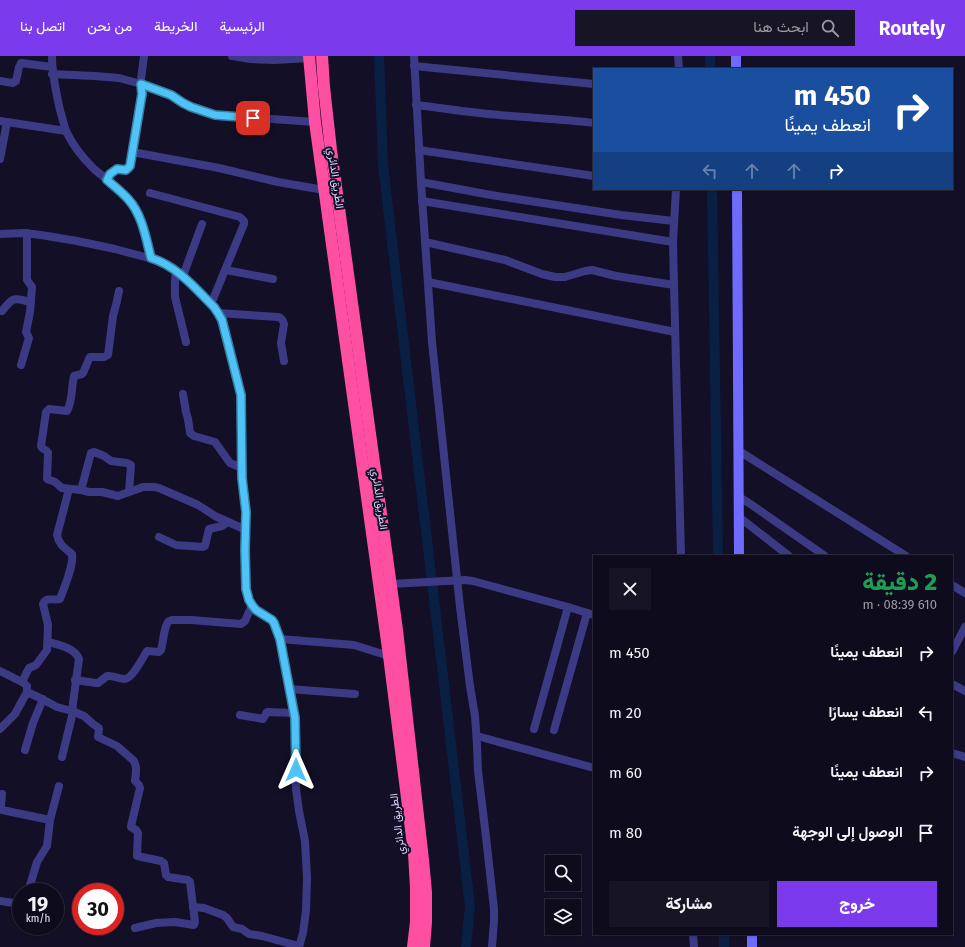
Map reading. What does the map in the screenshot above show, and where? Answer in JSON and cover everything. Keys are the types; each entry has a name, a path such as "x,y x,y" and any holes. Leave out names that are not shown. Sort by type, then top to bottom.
{"highway":[{"name":"الطريق الدائري","path":"322,56 331,150 390,584 424,860 426,892 424,947"},
{"name":"الطريق الدائري","path":"309,57 315,122 389,656 414,853 416,915 413,947"}],"street":[{"path":"52,56 52,70 66,131 87,162 133,205 139,216 151,258"},
{"path":"107,180 110,174 117,169 126,170 130,166 142,94 141,79 144,56"},
{"path":"232,56 268,60 309,57"},
{"path":"414,56 432,342 457,580 477,736 478,771 494,909 492,947"},
{"path":"678,56 679,68"},
{"path":"736,56 736,68"},
{"path":"0,81 13,83 16,81 20,63 52,70 119,78 171,95 191,107 215,115 315,122"},
{"path":"414,66 593,84"},
{"path":"416,105 496,115 593,122"},
{"path":"0,159 4,122 66,131"},
{"path":"419,150 593,176"},
{"path":"132,152 324,190"},
{"path":"421,182 491,195 607,213 674,221"},
{"path":"676,190 673,242 681,555"},
{"path":"737,190 739,555"},
{"path":"150,193 240,217 244,220 244,224 226,270 211,304"},
{"path":"422,201 673,242"},
{"path":"183,276 202,224"},
{"path":"0,234 41,235 77,241 160,261 183,276 211,304 218,313 223,325 241,395 242,484 246,512 246,582 248,595 256,610 272,620 274,623 280,639 294,713 296,734 296,789 304,841 307,878 306,910 299,947 262,936 249,934 242,929 233,927 223,915 204,908 193,907"},
{"path":"21,365 29,338 26,332 30,312 32,287 27,277 27,234"},
{"path":"425,242 505,260 542,274 565,277 592,270 616,276 674,285"},
{"path":"226,270 273,279"},
{"path":"176,271 174,281 175,297 186,342"},
{"path":"428,282 675,332"},
{"path":"119,291 113,316 107,357 90,357 83,373 74,376 70,404 67,411 49,409 46,412 41,446 48,451 48,480 55,482 60,487 89,492 102,492 118,496 143,487 159,488 198,505 215,516 246,530"},
{"path":"2,311 13,299 31,302"},
{"path":"218,313 281,318 284,324 282,344 284,361"},
{"path":"183,394 190,433 194,436 215,442 230,463 242,468"},
{"path":"739,451 904,555"},
{"path":"81,490 91,453 94,452 111,461 131,465 129,492"},
{"path":"22,682 29,668 36,665 46,653 48,642 48,625 44,604 48,599 60,599 72,560 72,554 62,546 57,535 69,489"},
{"path":"739,497 824,555"},
{"path":"739,517 788,555"},
{"path":"159,537 176,545 203,547 206,543 209,529 222,526 228,522"},
{"path":"390,584 446,580 473,581 590,614 554,730"},
{"path":"953,586 965,593"},
{"path":"75,680 98,683 107,676 127,679 139,665 146,652 159,652 161,650 165,630 169,621 191,620 241,624 245,621 252,605"},
{"path":"534,729 568,607"},
{"path":"953,650 965,627"},
{"path":"280,639 354,645 389,656"},
{"path":"48,642 74,651 79,659 75,680 72,716 62,757"},
{"path":"0,671 27,686 27,692 15,714 0,729"},
{"path":"953,685 965,691"},
{"path":"289,689 355,694"},
{"path":"27,692 57,707 84,716 99,728 98,737 116,746 134,762 136,766 135,781 140,788 131,826 138,833 137,856 161,861 164,863 166,875 168,877 189,881 191,884 195,922 193,925 175,922 161,922 135,928"},
{"path":"25,750 33,723 43,700"},
{"path":"240,715 263,719 267,712 294,713"},
{"path":"477,736 593,768"},
{"path":"953,753 965,757"},
{"path":"31,883 37,862 47,846 50,820 59,786"},
{"path":"2,794 2,810 50,820"},
{"path":"0,901 12,903"},
{"path":"693,935 694,947"},
{"path":"752,935 752,947"}],"waterway":[{"path":"379,56 383,165 470,906 466,947"},
{"path":"710,56 710,68"},
{"path":"712,190 718,555"},
{"path":"724,935 724,947"}],"route":[{"path":"253,118 215,115 191,107 163,91 141,84 142,94 130,166 126,170 114,170 107,180 133,205 139,216 151,258 167,264 183,276 214,307 222,320 239,385 242,405 242,484 246,512 246,589 249,600 256,610 272,620 280,639 295,718 296,770"}]}
